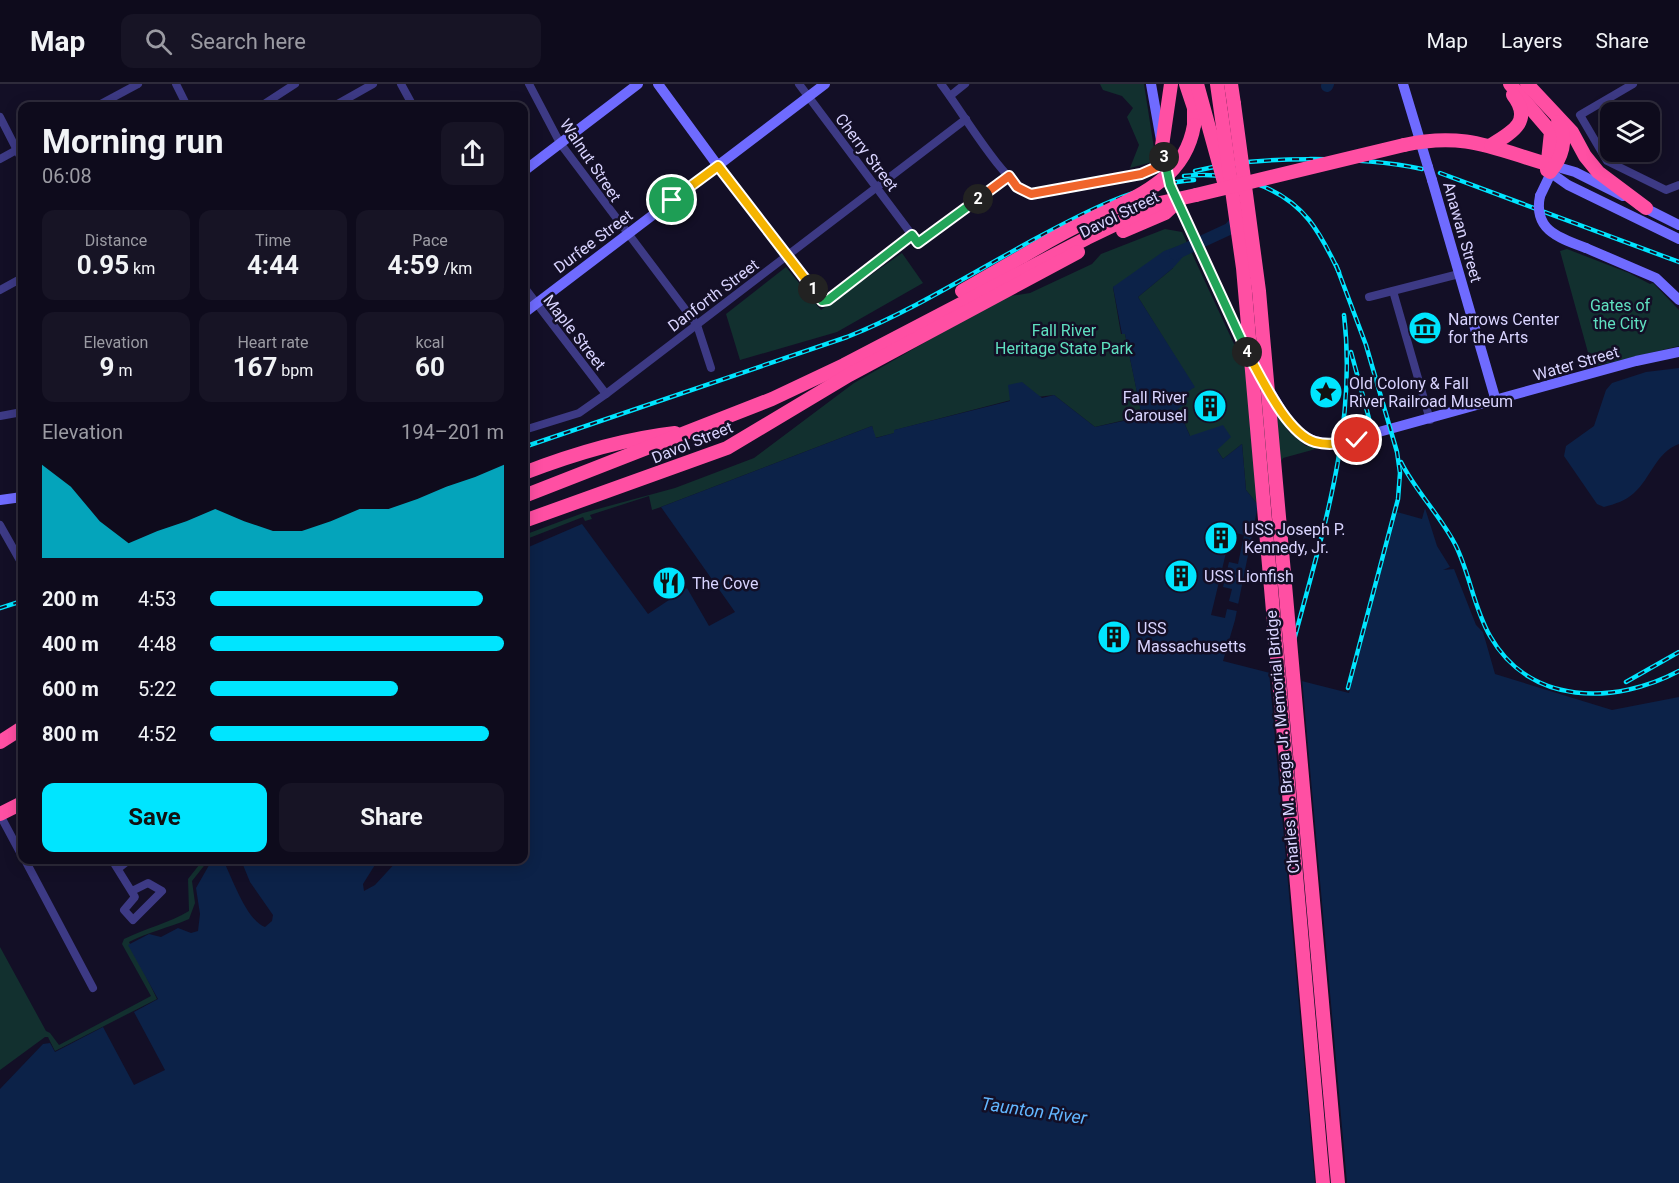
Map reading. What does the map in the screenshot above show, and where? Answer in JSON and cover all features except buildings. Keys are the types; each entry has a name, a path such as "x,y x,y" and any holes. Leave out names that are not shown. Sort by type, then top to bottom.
{"highway":[{"path":"1163,151 1171,84"},
{"path":"844,365 874,342 1023,256 1160,183 1180,161 1190,141 1194,124 1194,108 1186,84"},
{"path":"1197,84 1240,242"},
{"name":"Charles M. Braga Jr. Memorial Bridge","path":"1217,84 1240,242 1323,1183"},
{"name":"Charles M. Braga Jr. Memorial Bridge","path":"1233,84 1250,205 1261,308 1338,1183"},
{"path":"1491,145 1514,130 1521,118 1520,106 1504,84"},
{"path":"1510,84 1551,132 1548,176"},
{"path":"1527,84 1572,132 1585,156 1598,172 1646,208"},
{"path":"1548,176 1565,139 1552,113"},
{"path":"1178,201 1420,142 1455,140 1491,145 1532,160 1548,176"},
{"name":"Davol Street","path":"528,520 715,454 903,345 1078,252 1164,213 1178,201"},
{"name":"Davol Street","path":"528,494 762,404 844,365 1063,250 1160,203 1178,201"},
{"path":"528,472 592,449 646,436 692,431"},
{"path":"0,742 18,731"},
{"path":"0,814 18,805"}],"street":[{"path":"104,102 138,84"},
{"path":"176,84 185,102"},
{"path":"267,102 295,84"},
{"path":"341,102 373,84"},
{"path":"401,84 411,102"},
{"name":"Walnut Street","path":"529,84 560,143 697,325 711,368"},
{"path":"528,168 638,84"},
{"path":"658,84 822,301 828,300 912,235 918,243 1009,176"},
{"name":"Cherry Street","path":"799,84 912,235"},
{"name":"Durfee Street","path":"528,310 825,84"},
{"path":"941,84 1017,187 1031,194 1141,174 1157,167 1163,151"},
{"path":"950,96 965,84"},
{"path":"1151,84 1167,174 1178,201"},
{"name":"Anawan Street","path":"1403,84 1496,401"},
{"path":"1633,84 1580,115 1607,161 1666,190 1679,186"},
{"path":"0,117 18,145"},
{"name":"Danforth Street","path":"528,429 579,413 606,394 966,119"},
{"path":"0,159 18,149"},
{"path":"1548,176 1575,172 1679,225"},
{"path":"1548,176 1679,239"},
{"path":"1548,176 1539,214 1547,230 1656,278 1679,300"},
{"name":"Water Street","path":"1178,201 1237,335 1295,430 1321,444 1343,443 1636,361 1679,352"},
{"path":"1369,297 1459,274"},
{"path":"0,290 18,280"},
{"path":"1392,291 1430,420"},
{"name":"Maple Street","path":"528,293 606,394"},
{"path":"0,417 18,413"},
{"path":"0,500 18,498"},
{"path":"0,525 18,557"},
{"path":"0,814 18,848"},
{"path":"26,864 93,988"},
{"path":"116,864 135,897 124,910 133,920 162,891 148,883 132,891"},
{"path":"119,868 124,864"}],"green space":[{"path":"1100,84 1144,84 1156,161 1130,168 1139,145 1127,117 1133,108 1122,96 1103,90"},
{"name":"Fall River Heritage State Park","path":"1165,229 1182,232 1234,344 1289,432 1306,446 1323,447 1283,458 1258,505 1246,490 1242,444 1223,459 1217,450 1190,436 1178,409 1183,394 1194,387 1138,297 1173,268 1113,287 1121,334 1125,334 1142,416 1095,427 1054,395 1011,400 895,430 895,433 875,438 872,426 652,510 649,496 590,515 592,519 585,521 583,517 528,538 528,534 583,513 675,488 754,458 854,383 1004,297 1030,293 1092,264 1101,254"},
{"name":"Gates of the City","path":"1567,249 1629,273 1650,284 1653,283 1679,310 1679,346 1592,367 1560,251"},
{"path":"902,253 923,283 837,332 740,360 726,314 786,267 821,310"},
{"path":"200,864 205,864 192,881 195,903 189,919 129,942 157,999 55,1051 48,1037 45,1037 0,1070 0,947 46,1031 59,1045 151,996 122,944 124,939 189,911 188,879"}],"water":[{"name":"Taunton River","path":"1186,243 1189,250 1173,268 1138,297 1195,387 1184,394 1188,402 1178,409 1190,436 1223,425 1231,437 1217,450 1223,459 1242,444 1246,490 1258,505 1235,620 1223,661 1349,693 1397,512 1422,519 1425,508 1437,546 1450,567 1443,570 1454,569 1476,625 1483,632 1495,674 1612,710 1679,697 1679,1183 0,1183 0,1089 43,1044 50,1043 55,1052 103,1027 134,1085 165,1070 134,1012 158,999 128,945 149,934 161,937 178,928 191,933 198,931 200,914 196,888 210,864 225,864 246,907 258,923 265,927 272,921 273,915 250,882 243,864 376,864 363,884 364,891 375,885 394,864 528,864 528,547 582,524 648,614 687,588 709,626 735,612 661,507 872,426 876,438 894,433 894,430 1010,401 1008,385 1022,382 1042,398 1054,395 1095,427 1142,417 1113,287 1164,251"},
{"path":"1679,368 1679,444 1659,459 1631,496 1604,507 1597,504 1564,456 1566,446 1594,426 1606,390 1612,383 1646,372"}],"pier":[{"path":"1231,532 1244,535 1238,564 1229,562 1223,587 1232,589 1229,601 1239,604 1237,611 1227,609 1225,618 1211,615"},
{"path":"1269,671 1302,679 1347,1183 1315,1183"}],"waterway":[{"path":"1175,254 1229,229 1240,217"}],"railway":[{"path":"1195,171 1248,162 1308,159 1369,162 1422,169"},
{"path":"1440,173 1679,262"},
{"path":"1184,176 1236,178 1269,189 1284,197 1314,226 1339,272"},
{"path":"528,446 847,337 918,304 1091,210 1151,188 1194,180"},
{"path":"1336,265 1366,345 1397,452 1400,473 1398,499 1348,688"},
{"path":"1289,659 1323,532 1340,446 1347,359 1344,315"},
{"path":"1351,352 1370,422"},
{"path":"1401,462 1456,546 1490,636 1507,659 1527,676 1551,687 1576,692 1602,693 1628,690 1679,671"},
{"path":"0,608 18,602"},
{"path":"1626,682 1679,652"}],"place":[{"name":"Narrows Center for the Arts","path":"1425,328"},
{"name":"Old Colony & Fall River Railroad Museum","path":"1326,392"},
{"name":"Fall River Carousel","path":"1210,406"},
{"name":"USS Joseph P. Kennedy, Jr.","path":"1221,538"},
{"name":"USS Lionfish","path":"1181,576"},
{"name":"The Cove","path":"669,583"},
{"name":"USS Massachusetts","path":"1114,637"}],"route":[{"path":"672,200 718,166 823,302 912,235 918,243 1009,176 1017,187 1031,194 1108,182 1141,174 1157,167 1164,155 1170,185 1237,335 1289,422 1305,438 1321,444 1357,440"}]}
